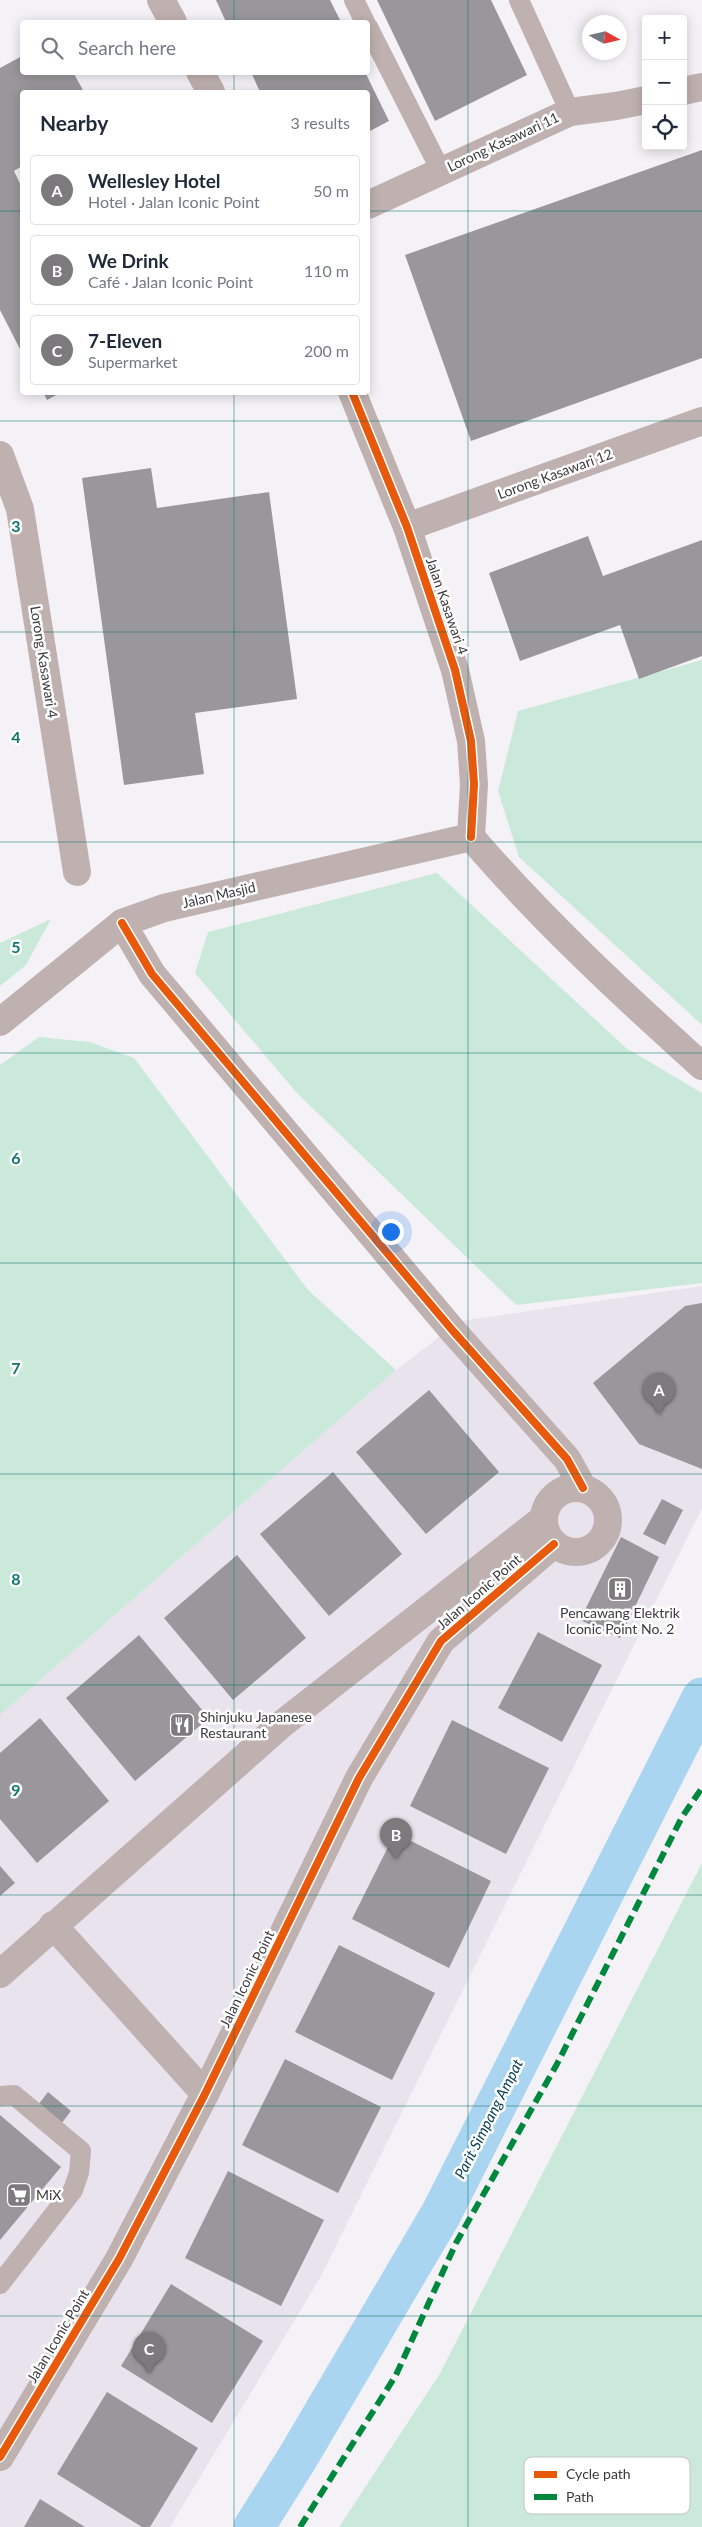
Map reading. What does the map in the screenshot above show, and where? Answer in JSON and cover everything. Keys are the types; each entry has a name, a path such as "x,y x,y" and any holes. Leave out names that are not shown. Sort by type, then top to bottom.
{"street":[{"path":"161,0 172,20"},
{"path":"202,75 210,90"},
{"path":"687,90 702,87"},
{"name":"Lorong Kasawari 11","path":"370,204 570,112 642,101"},
{"name":"Jalan Kasawari 4","path":"353,395 407,527 455,670 471,741 474,784 471,838"},
{"name":"Lorong Kasawari 12","path":"407,527 702,421"},
{"name":"Lorong Kasawari 4","path":"0,455 20,509 77,872"},
{"path":"471,838 512,885 610,983 702,1066"},
{"name":"Jalan Masjid","path":"0,1022 122,923 164,908 471,838"},
{"path":"122,923 152,974 453,1330 566,1459 583,1488 597,1496 607,1509 607,1531 594,1548 585,1552 573,1553 563,1550 554,1544 544,1527 544,1518 547,1507 561,1491 583,1488"},
{"name":"Jalan Iconic Point","path":"0,1974 53,1925 282,1724 544,1518"},
{"name":"Jalan Iconic Point","path":"0,2457 118,2260 205,2094 359,1778 441,1641 554,1544"},
{"path":"53,1925 205,2094"}],"lane":[{"path":"354,0 364,20"},
{"path":"519,0 570,112"},
{"path":"370,31 441,171"},
{"path":"0,2096 14,2095 81,2151 79,2173 73,2190 0,2284"}],"shaded area":[{"path":"702,1286 702,1508 320,2278 170,2527 0,2527 0,1715 396,1370 460,1321"}],"green space":[{"path":"702,660 702,1025 519,857 498,791 518,711"},
{"path":"437,873 626,1048 702,1093 702,1283 516,1305 296,1092 195,973 208,932"},
{"path":"51,919 26,965 0,986 0,943"},
{"path":"39,1037 90,1042 134,1058 308,1290 396,1370 0,1715 0,1065"},
{"path":"702,1863 702,2527 339,2527 439,2375"}],"building":[{"path":"216,0 330,0 340,20 225,20"},
{"path":"377,0 491,0 527,75 435,121"},
{"path":"20,57 20,75 75,75 83,90 20,90 20,167 14,171 20,184 20,349 0,310 0,68"},
{"path":"252,75 366,75 389,121 370,131 370,90 259,90"},
{"path":"702,150 702,358 471,441 405,255"},
{"path":"44,395 56,395 47,400"},
{"path":"151,468 157,508 269,492 297,699 195,713 204,774 124,785 82,478"},
{"path":"588,536 603,576 702,540 702,656 639,679 620,625 520,661 489,573"},
{"path":"702,1303 702,1469 639,1444 593,1383 685,1306"},
{"path":"429,1390 499,1472 426,1534 356,1452"},
{"path":"333,1472 402,1554 329,1616 260,1534"},
{"path":"662,1499 683,1510 665,1545 643,1534"},
{"name":"Pencawang Elektrik Iconic Point No. 2","path":"621,1537 659,1557 620,1638 580,1620"},
{"path":"237,1555 306,1638 233,1700 164,1618"},
{"path":"538,1632 602,1665 562,1742 498,1708"},
{"path":"139,1635 209,1718 135,1781 66,1698"},
{"path":"40,1718 109,1801 37,1863 0,1819 0,1753"},
{"path":"452,1720 549,1768 506,1854 410,1806"},
{"path":"395,1833 491,1881 449,1968 352,1919"},
{"path":"0,1866 15,1883 0,1896"},
{"path":"339,1945 435,1993 392,2080 295,2032"},
{"path":"285,2059 381,2107 338,2193 242,2145"},
{"path":"48,2092 71,2111 61,2124 38,2105"},
{"name":"MiX","path":"0,2115 61,2167 0,2240"},
{"path":"228,2171 324,2220 281,2306 185,2258"},
{"path":"171,2284 263,2341 212,2423 121,2366"},
{"path":"107,2392 198,2448 150,2527 142,2527 57,2474"},
{"path":"40,2499 85,2527 24,2527"}],"waterway":[{"name":"Parit Simpang Ampat","path":"254,2527 298,2457 441,2214 702,1698"}],"marked path":[{"path":"300,2527 396,2375 456,2243 557,2064 682,1817 702,1788"}],"cycle path":[{"path":"353,395 407,527 455,670 471,741 474,784 471,837"},
{"path":"122,923 152,974 453,1331 567,1459 583,1488"},
{"path":"0,2457 119,2259 205,2094 359,1778 441,1641 554,1544"}],"place":[{"name":"Wellesley Hotel","path":"659,1414"},
{"name":"Pencawang Elektrik Iconic Point No. 2","path":"620,1589"},
{"name":"Shinjuku Japanese Restaurant","path":"182,1725"},
{"name":"We Drink","path":"396,1859"},
{"name":"MiX","path":"19,2195"},
{"name":"7-Eleven","path":"149,2373"}]}
